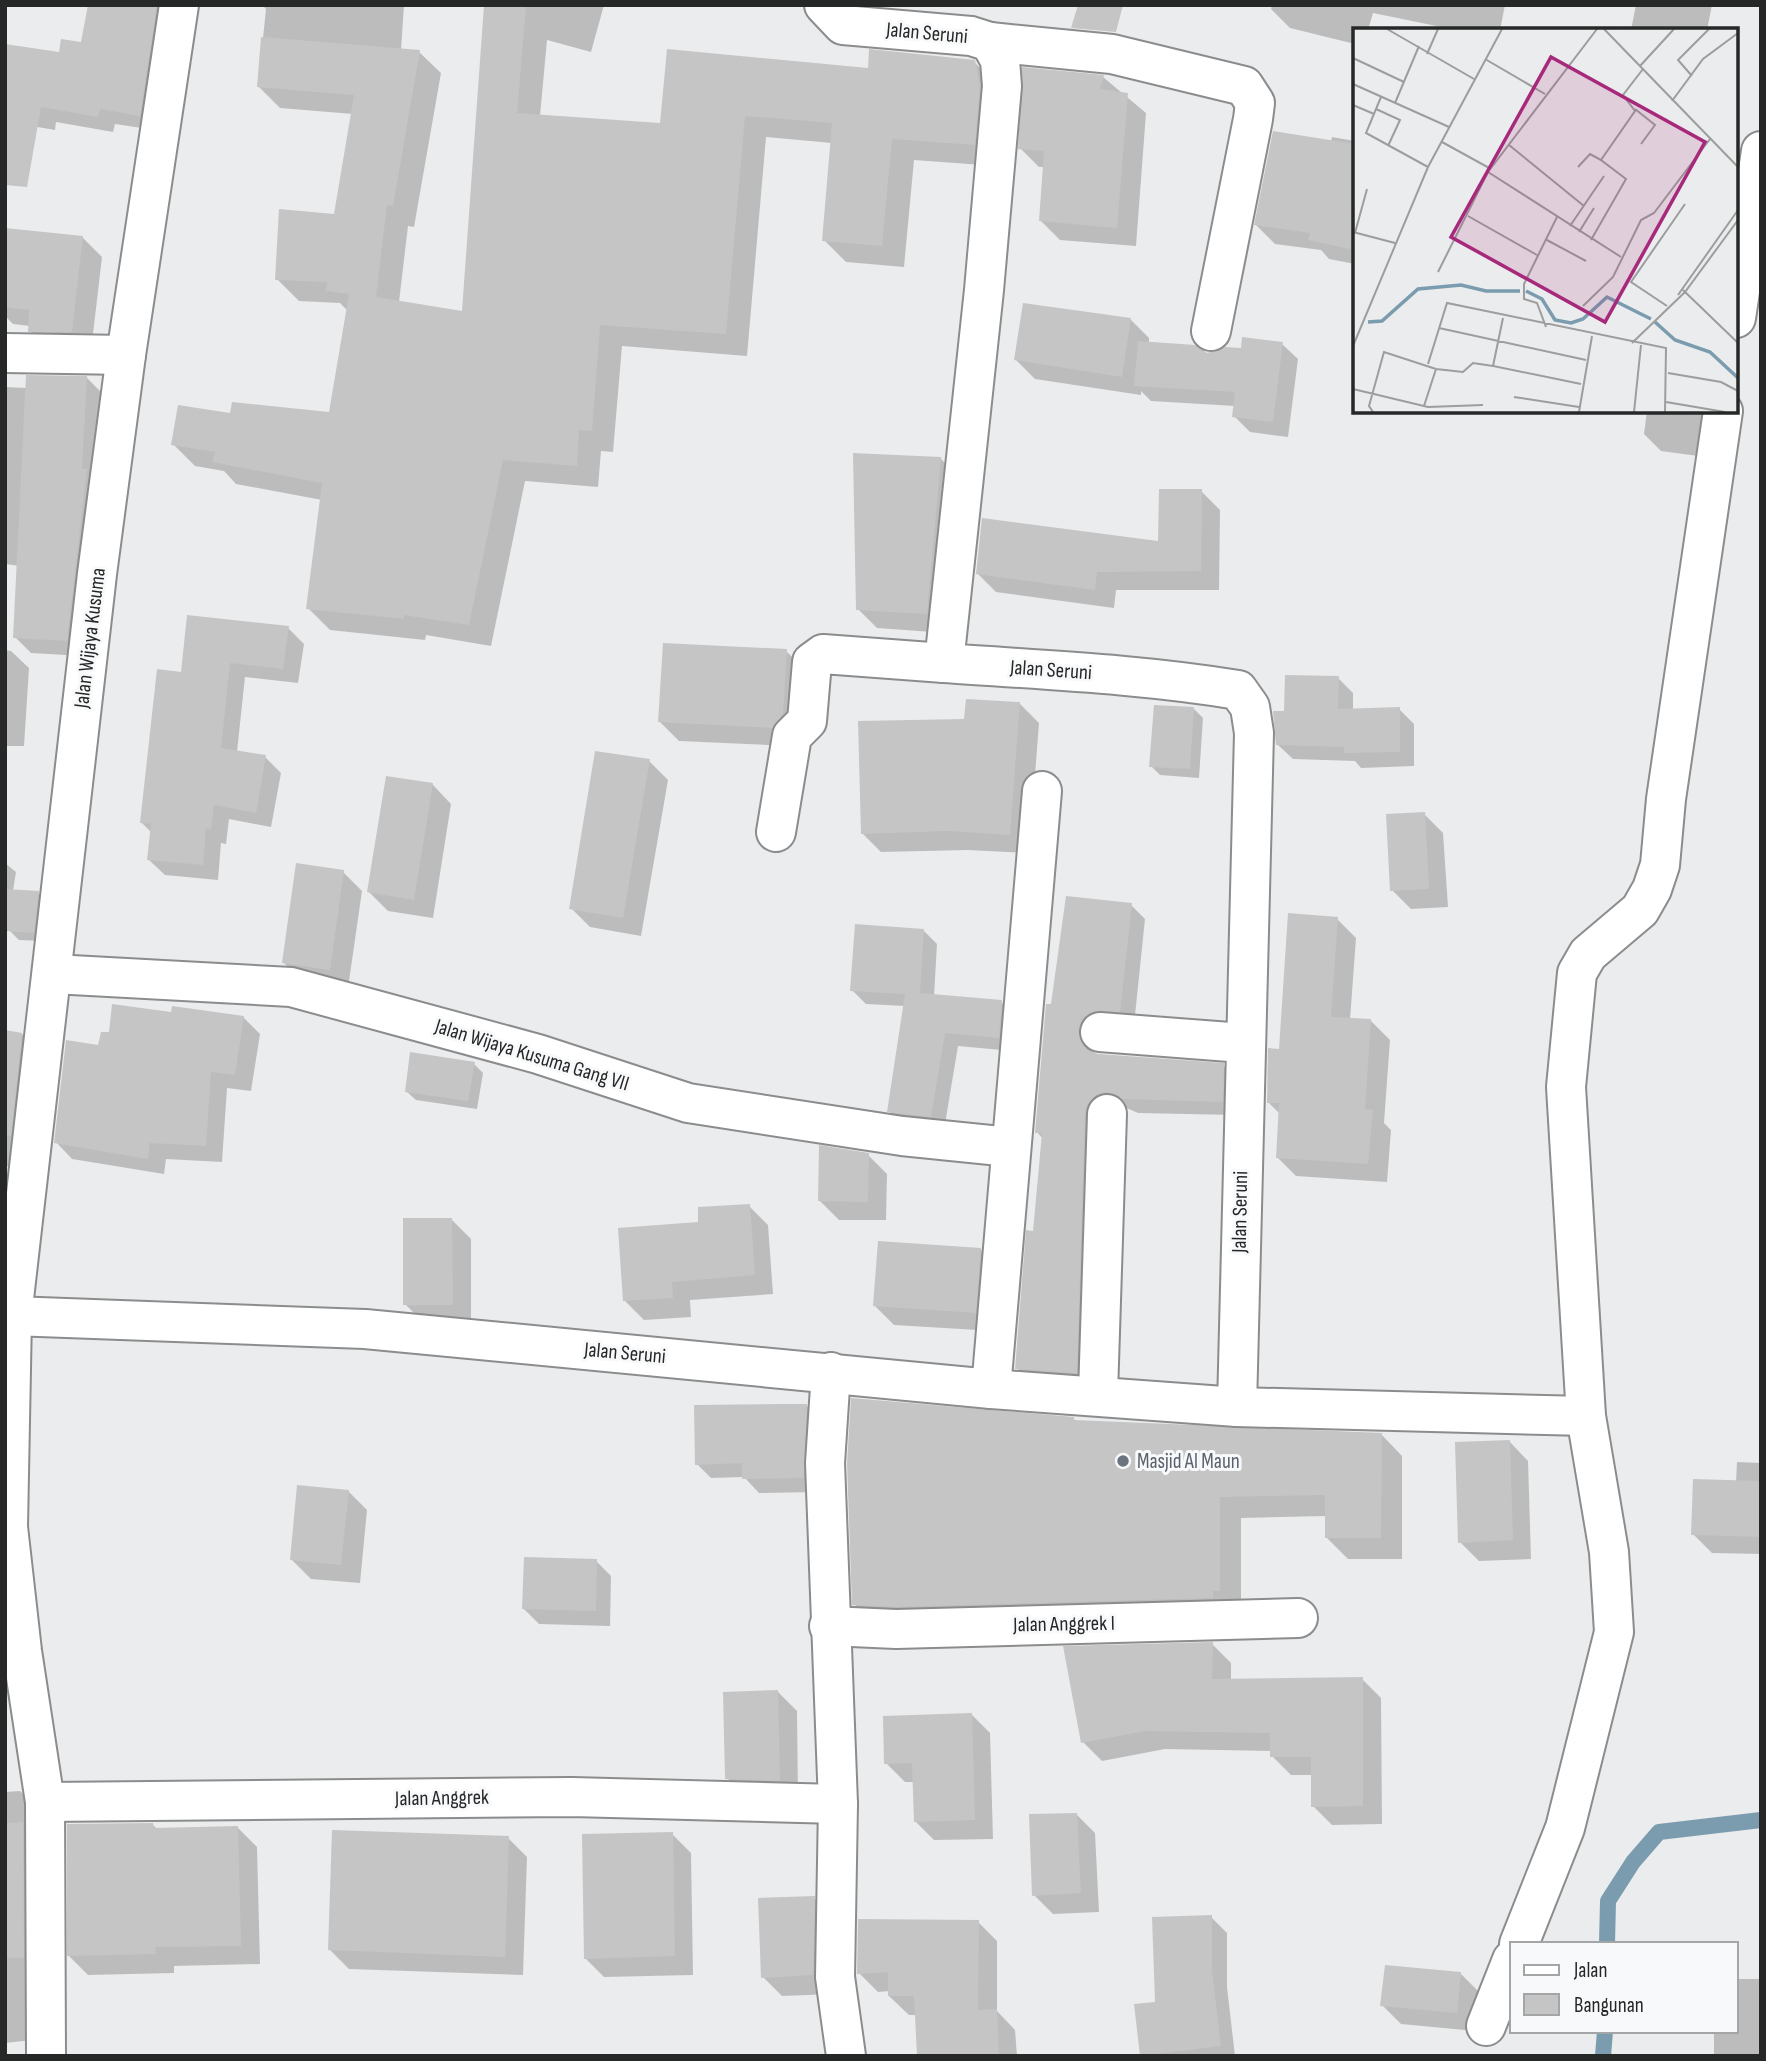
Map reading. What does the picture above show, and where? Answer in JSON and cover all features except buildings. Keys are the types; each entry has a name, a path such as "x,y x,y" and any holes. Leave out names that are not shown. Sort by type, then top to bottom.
{"street":[{"name":"Jalan Wijaya Kusuma","path":"46,2056 45,1802 22,1651 8,1527 12,1316 10,1273 53,974 97,574 126,355 178,5"},
{"name":"Jalan Seruni","path":"824,5 844,25 945,31 990,42 1000,60 1002,86 984,290 944,663 1113,674 1238,690 1250,707 1254,733 1243,1044 1237,1408"},
{"path":"990,42 1112,54 1244,86 1255,103 1253,119 1211,331"},
{"path":"1738,305 1761,151"},
{"path":"5,353 126,355"},
{"path":"1520,1942 1565,1828 1614,1632 1609,1552 1586,1416 1566,1087 1577,973 1588,954 1640,910 1652,890 1660,865 1666,799 1723,413"},
{"path":"776,832 792,736 807,721 812,663 816,657 823,654 944,663"},
{"path":"991,1389 1042,791"},
{"name":"Jalan Wijaya Kusuma Gang VII","path":"53,974 291,987 538,1054 688,1103 902,1136 1010,1147"},
{"path":"1100,1032 1243,1044"},
{"path":"1098,1394 1107,1114"},
{"name":"Jalan Seruni","path":"12,1316 365,1329 991,1389 1098,1394 1237,1408 1586,1416"},
{"path":"831,1372 825,1463 829,1626 838,1804 835,1977 844,2045"},
{"name":"Jalan Anggrek I","path":"829,1626 896,1629 1298,1618"},
{"name":"Jalan Anggrek","path":"45,1802 572,1797 838,1804"},
{"path":"1486,2026 1510,1965"}],"waterway":[{"path":"1607,1942 1608,1901 1633,1862 1659,1832 1761,1820"},
{"path":"1603,2056 1605,2033"}],"place":[{"name":"Masjid Al Maun","path":"1123,1461"}]}
